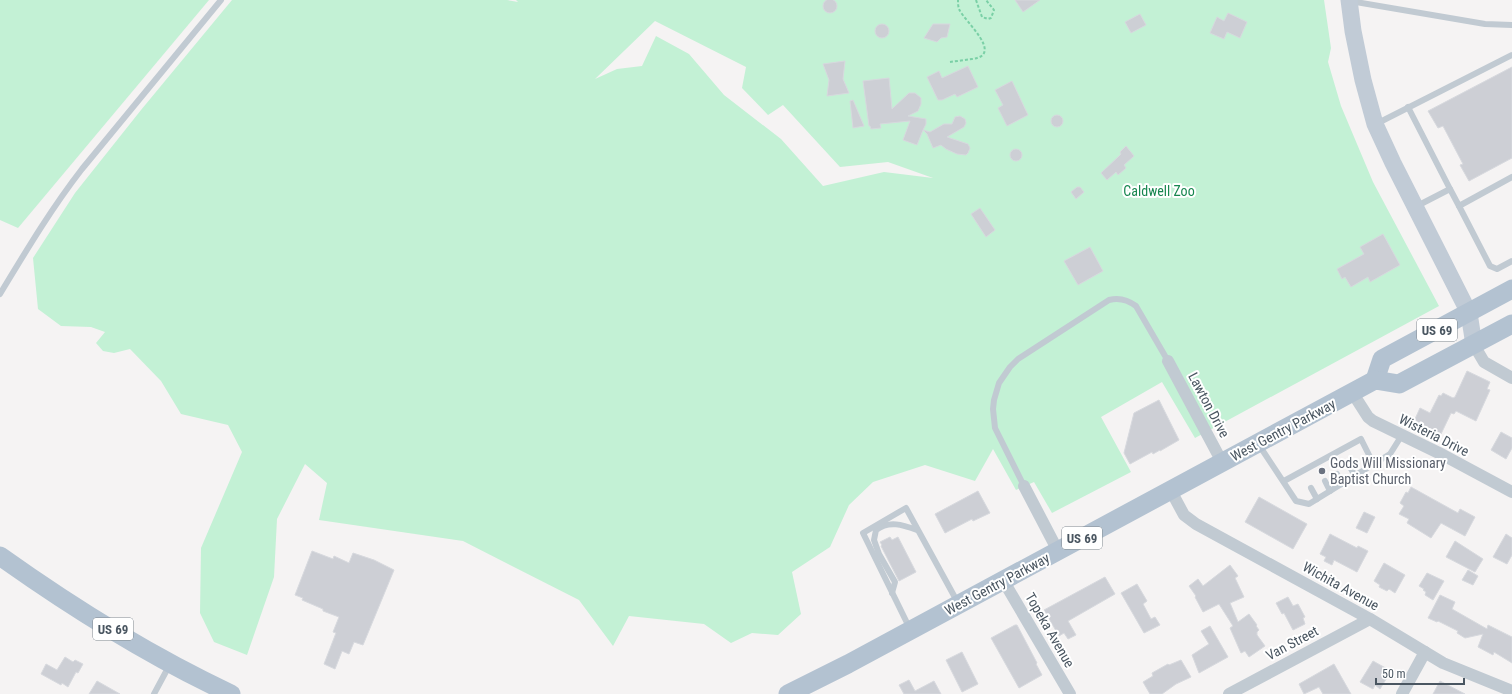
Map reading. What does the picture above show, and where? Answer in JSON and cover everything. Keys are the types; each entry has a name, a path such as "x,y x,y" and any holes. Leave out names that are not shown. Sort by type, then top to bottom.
{"main road":[{"path":"1349,0 1353,31 1363,80 1376,124 1469,313 1474,345"},
{"name":"US 69","path":"1512,289 1382,359 1375,380 1399,384 1512,324"},
{"name":"West Gentry Parkway","path":"788,694 910,631 1375,380"},
{"name":"US 69","path":"0,556 84,612 171,663 231,694"}],"street":[{"path":"1474,345 1484,362 1512,378"},
{"name":"Lawton Drive","path":"1168,362 1222,462"},
{"name":"Wisteria Drive","path":"1352,392 1368,417 1379,424 1443,455 1512,492"},
{"path":"1024,486 1058,551"},
{"name":"Wichita Avenue","path":"1170,490 1184,515 1196,524 1370,619 1443,663 1512,691"},
{"name":"Topeka Avenue","path":"1004,580 1070,694"},
{"name":"Van Street","path":"1228,694 1370,619"},
{"path":"1402,694 1425,652"}],"lane":[{"path":"0,294 31,242 62,195 221,0"},
{"path":"1349,0 1485,24 1512,25"},
{"path":"1376,124 1512,55"},
{"path":"1408,107 1490,266 1497,269 1512,261"},
{"path":"1459,206 1512,178"},
{"path":"1416,207 1450,189"},
{"path":"1024,486 995,428 993,419 994,400 999,383 1018,359 1109,300 1116,298 1131,302 1136,306 1168,362"},
{"path":"1258,443 1296,501 1309,504 1390,454 1402,435"},
{"path":"1284,481 1303,474 1342,453 1361,439 1374,465"},
{"path":"1350,467 1355,476"},
{"path":"1337,474 1342,484"},
{"path":"1325,481 1330,491"},
{"path":"1311,488 1318,499"},
{"path":"910,631 863,533 906,508 958,605"},
{"path":"892,594 895,582 879,554 874,540 876,530 883,525 890,524 904,525 917,530"},
{"path":"154,694 171,663"}],"path":[{"path":"950,62 972,59 982,55 985,51 981,38 959,10 958,0"},
{"path":"976,0 982,17 988,19 991,18 994,10 986,0"}],"green space":[{"path":"0,0 209,0 18,228 0,220"},
{"name":"Caldwell Zoo","path":"232,0 507,0 518,2 516,0 1324,0 1331,48 1328,62 1341,106 1373,182 1439,306 1195,438 1162,382 1101,417 1131,472 1052,513 1034,482 1016,490 993,449 975,481 925,465 873,482 849,505 830,547 792,572 801,614 778,635 752,633 731,643 704,624 629,616 613,646 579,600 463,541 319,520 327,483 305,464 277,519 274,577 247,655 214,642 200,613 201,548 242,452 228,425 181,414 161,381 130,349 114,353 103,351 96,343 105,332 91,327 61,326 38,309 33,258 75,193","holes":["655,21 746,67 742,88 768,115 783,105 840,167 888,162 933,178 884,172 823,186 781,139 724,95 689,54 656,36 642,66 617,69 595,79"]}],"building":[{"path":"830,-1 835,1 837,6 835,11 830,13 825,11 823,6 825,1"},
{"path":"1015,0 1040,0 1023,12"},
{"path":"1228,13 1247,22 1240,38 1227,32 1224,39 1210,33 1217,17 1224,21"},
{"path":"1140,14 1146,25 1131,33 1125,22"},
{"path":"882,24 887,26 889,31 887,36 882,38 877,36 875,31 877,26"},
{"path":"933,24 950,24 947,37 941,38 937,42 924,38"},
{"path":"845,61 843,79 849,93 827,96 829,80 823,64"},
{"path":"968,66 978,87 957,97 955,94 942,100 938,100 927,77 939,71 942,78"},
{"path":"1512,67 1512,158 1469,181 1460,165 1463,164 1443,126 1438,128 1428,111"},
{"path":"889,78 892,109 909,93 915,93 921,98 921,104 918,111 908,116 926,119 926,124 917,145 903,140 910,121 880,124 881,128 871,129 869,126 863,81"},
{"path":"1012,81 1028,115 1007,126 998,108 1003,105 995,90"},
{"path":"853,100 864,126 853,128 850,101"},
{"path":"1055,115 1059,115 1063,121 1059,127 1055,127 1051,123 1051,119"},
{"path":"960,116 965,119 966,123 964,127 947,137 968,144 970,148 968,153 966,155 957,154 941,145 933,148 927,134 923,130 930,132 944,124 952,124 955,117"},
{"path":"1126,146 1134,156 1124,165 1126,168 1118,175 1116,172 1107,180 1101,173 1121,154 1120,152"},
{"path":"1014,149 1018,149 1022,155 1018,161 1014,161 1010,157 1010,153"},
{"path":"1077,187 1080,187 1084,192 1076,199 1071,192"},
{"path":"980,208 995,230 986,237 971,214"},
{"path":"1383,234 1400,265 1370,282 1368,277 1351,287 1345,277 1342,279 1337,269 1364,254 1360,247"},
{"path":"1090,247 1103,271 1078,285 1064,261"},
{"path":"1467,371 1490,382 1487,389 1490,390 1476,421 1456,411 1454,414 1451,413 1441,434 1416,422 1415,419 1420,408 1430,413 1439,395 1441,396 1443,393 1453,398 1455,397"},
{"path":"1159,400 1179,440 1160,451 1153,454 1152,452 1130,464 1124,453 1134,413"},
{"path":"1501,432 1512,438 1512,448 1506,459 1491,450"},
{"path":"1411,487 1458,513 1460,509 1475,517 1465,536 1441,523 1431,538 1407,523 1409,519 1399,514 1404,506 1400,503 1406,492 1408,493"},
{"path":"978,491 990,513 973,521 972,519 945,533 935,514"},
{"path":"1259,497 1307,524 1293,549 1245,522"},
{"path":"1364,512 1375,517 1367,533 1356,528"},
{"path":"1330,534 1357,548 1358,546 1368,551 1357,572 1334,560 1332,565 1324,561 1326,557 1320,554"},
{"path":"1506,534 1512,538 1512,555 1507,564 1493,557"},
{"path":"890,537 892,540 898,537 916,572 899,581 880,542"},
{"path":"1455,541 1483,559 1475,572 1446,557"},
{"path":"312,551 333,559 334,556 349,563 353,553 374,560 394,570 363,645 354,642 349,654 342,651 335,669 324,664 336,633 333,632 339,617 323,611 323,609 302,600 303,598 295,595"},
{"path":"1384,563 1405,575 1395,593 1389,589 1387,591 1379,587 1380,585 1374,581"},
{"path":"1230,565 1238,576 1235,578 1244,597 1230,603 1238,622 1249,614 1259,630 1257,635 1265,646 1249,657 1245,651 1241,653 1230,628 1233,626 1219,604 1203,612 1195,597 1196,596 1189,586 1198,579 1203,586"},
{"path":"1468,570 1478,576 1473,585 1462,580"},
{"path":"1427,573 1444,581 1433,600 1425,595 1426,592 1423,590 1424,589 1419,586"},
{"path":"1105,577 1115,594 1068,621 1076,635 1068,639 1064,633 1059,636 1044,610"},
{"path":"1137,584 1147,601 1143,604 1151,619 1155,617 1160,625 1144,633 1121,593"},
{"path":"1440,595 1455,602 1452,609 1487,629 1488,625 1512,637 1512,663 1494,652 1493,655 1478,647 1483,634 1465,638 1457,633 1458,631 1438,621 1437,622 1428,618"},
{"path":"1288,597 1293,606 1298,604 1305,617 1303,618 1305,624 1293,630 1284,613 1282,614 1276,603"},
{"path":"1017,625 1042,675 1019,688 991,638"},
{"path":"1210,626 1228,657 1199,673 1192,655 1209,644 1201,631"},
{"path":"962,652 978,684 962,692 946,660"},
{"path":"65,657 73,662 75,660 83,664 78,673 76,672 68,687 62,683 61,685 41,674 46,664 57,670"},
{"path":"1181,660 1191,677 1176,684 1162,694 1150,694 1143,682 1153,676 1152,673 1168,664 1169,665"},
{"path":"1373,661 1391,671 1380,689 1375,685 1373,689 1360,682"},
{"path":"1334,664 1351,694 1323,694 1319,687 1304,694 1299,684"},
{"path":"909,680 915,691 934,681 941,694 904,694 899,685"},
{"path":"97,681 120,694 89,694"},
{"path":"1440,681 1465,694 1433,694"}],"place":[{"name":"Gods Will Missionary Baptist Church","path":"1322,471"}]}
